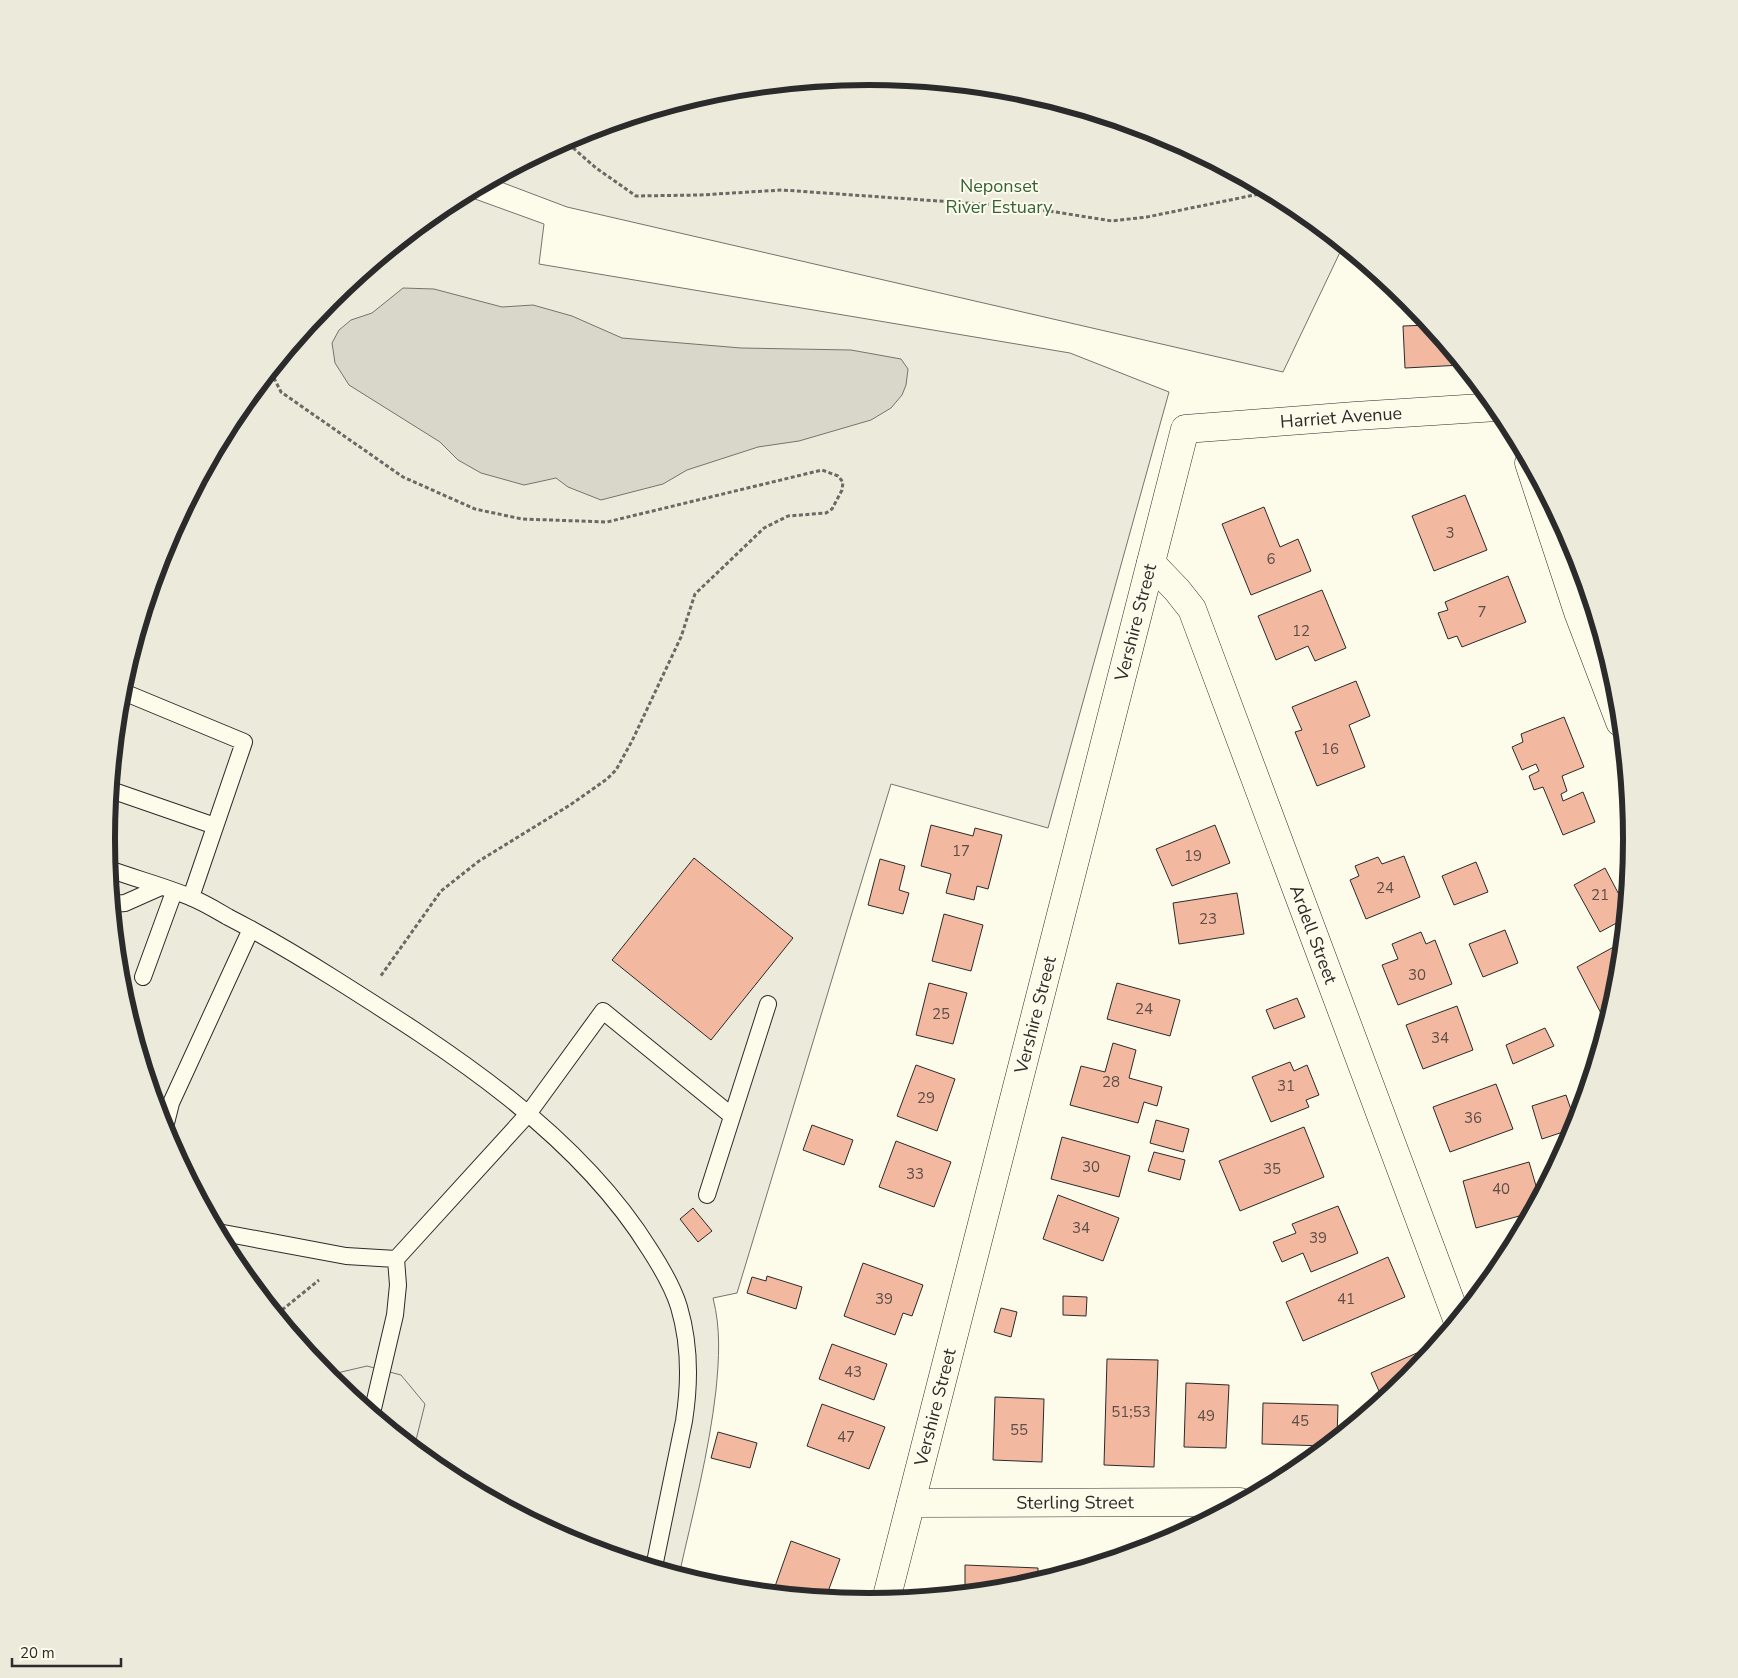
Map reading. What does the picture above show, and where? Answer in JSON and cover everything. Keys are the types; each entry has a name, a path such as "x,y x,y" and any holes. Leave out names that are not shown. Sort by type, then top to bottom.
{"street":[{"name":"Harriet Avenue","path":"1185,430 1487,408"},
{"name":"Vershire Street","path":"888,1592 1185,430"},
{"path":"1540,496 1578,612 1609,694"},
{"name":"Ardell Street","path":"1151,562 1192,609 1455,1313"},
{"name":"Sterling Street","path":"911,1503 1227,1502"}],"lane":[{"path":"129,694 244,742 191,897"},
{"path":"117,792 215,826"},
{"path":"116,872 191,897 284,947 365,998 476,1073 528,1114 585,1167 626,1214 656,1259 678,1305 683,1325 688,1364 687,1402 655,1561"},
{"path":"118,904 168,890"},
{"path":"143,977 168,890"},
{"path":"168,1116 171,1103 251,929"},
{"path":"707,1195 768,1004"},
{"path":"373,1407 395,1315 398,1285 396,1259 528,1114 603,1011 732,1116"},
{"path":"227,1234 346,1256 396,1259"}],"path":[{"path":"571,146 596,168 636,196 700,195 782,190 1024,207 1112,221 1147,217 1259,194"},
{"path":"273,378 281,392 403,477 475,509 522,519 607,522 822,470 838,476 842,482 842,490 832,509 826,513 788,516 764,528 695,594 681,637 632,741 616,770 607,779 570,805 479,861 441,891 365,998"},
{"path":"281,1311 313,1285"}],"green space":[{"name":"Neponset River Estuary","path":"869,85 918,87 967,91 1016,99 1111,125 1158,142 1246,186 1288,212 1341,251 1283,372 567,207 500,182 580,142 627,125 722,99 771,91 820,87"},
{"path":"472,198 544,224 539,264 1070,353 1169,392 1048,828 891,784 737,1293 713,1298 718,1333 716,1390 695,1506 680,1569 627,1553 580,1536 492,1492 450,1466 372,1406 302,1336 242,1258 216,1216 172,1128 155,1081 129,986 121,937 115,839 121,741 129,692 141,644 172,550 216,462 242,420 302,342 372,272 410,241"}],"shaded area":[{"path":"403,288 434,289 502,307 533,305 572,316 622,338 741,348 851,350 901,359 908,369 906,385 902,395 891,408 871,420 799,441 758,447 687,470 663,484 601,500 568,487 556,478 524,485 481,473 458,460 440,442 349,385 335,363 332,343 339,330 351,320 372,313"},
{"path":"367,1366 401,1375 425,1404 416,1441 372,1406 337,1373"}],"building":[{"path":"1420,325 1455,365 1405,368 1403,326"},
{"path":"1465,495 1487,550 1434,571 1412,516"},
{"path":"1264,507 1280,547 1298,539 1311,571 1251,595 1222,524"},
{"path":"1508,576 1526,622 1462,647 1457,636 1448,639 1438,613 1448,610 1445,602"},
{"path":"1322,590 1346,648 1315,661 1308,646 1276,660 1258,616"},
{"path":"1356,681 1370,716 1349,725 1365,767 1317,786 1295,732 1302,730 1292,707"},
{"path":"1564,717 1584,767 1562,776 1567,791 1561,794 1563,801 1583,792 1595,822 1563,835 1543,787 1534,790 1529,776 1539,771 1536,764 1522,770 1512,747 1523,742 1521,734"},
{"path":"931,825 973,836 975,828 1002,835 988,889 977,886 974,900 946,893 951,874 921,866"},
{"path":"1215,825 1230,863 1172,886 1156,849"},
{"path":"1404,856 1420,897 1366,919 1350,880 1359,876 1355,866 1378,857 1382,864"},
{"path":"694,858 793,938 711,1040 612,960"},
{"path":"880,859 905,866 899,890 909,893 903,914 868,905"},
{"path":"1476,862 1488,892 1454,905 1442,876"},
{"path":"1605,868 1620,897 1618,922 1600,932 1574,885"},
{"path":"1237,893 1244,934 1179,944 1173,903"},
{"path":"944,914 983,925 971,971 932,961"},
{"path":"1505,930 1518,963 1483,977 1469,944"},
{"path":"1421,932 1426,944 1435,940 1452,984 1398,1005 1382,965 1398,959 1392,944"},
{"path":"1616,946 1602,1015 1577,967"},
{"path":"929,983 967,993 953,1044 916,1035"},
{"path":"1117,983 1180,1000 1170,1036 1107,1019"},
{"path":"1297,998 1305,1017 1274,1029 1266,1010"},
{"path":"1457,1006 1473,1050 1423,1069 1406,1025"},
{"path":"1545,1028 1554,1046 1513,1064 1506,1045"},
{"path":"1113,1043 1136,1050 1129,1078 1162,1087 1157,1106 1144,1102 1138,1123 1070,1105 1081,1066 1105,1072"},
{"path":"1290,1062 1294,1071 1307,1065 1319,1095 1306,1100 1309,1107 1271,1122 1252,1077"},
{"path":"916,1065 955,1079 937,1131 897,1116"},
{"path":"1496,1084 1513,1129 1450,1152 1433,1107"},
{"path":"1566,1095 1572,1112 1564,1132 1542,1139 1532,1106"},
{"path":"1156,1120 1189,1129 1183,1152 1150,1143"},
{"path":"812,1125 853,1140 844,1165 803,1150"},
{"path":"1304,1127 1324,1177 1240,1211 1219,1161"},
{"path":"1062,1137 1130,1156 1119,1197 1051,1179"},
{"path":"896,1141 951,1162 934,1207 879,1187"},
{"path":"1154,1152 1185,1160 1180,1180 1148,1171"},
{"path":"1529,1162 1537,1188 1522,1215 1476,1228 1463,1181"},
{"path":"1058,1195 1119,1218 1103,1261 1043,1239"},
{"path":"1338,1206 1358,1253 1311,1272 1303,1253 1282,1262 1273,1242 1296,1233 1292,1224"},
{"path":"693,1208 712,1231 698,1242 680,1219"},
{"path":"1388,1257 1405,1297 1303,1341 1286,1302"},
{"path":"863,1263 923,1285 912,1316 903,1313 895,1335 844,1316"},
{"path":"767,1276 802,1287 796,1309 747,1293 752,1277 766,1281"},
{"path":"1063,1296 1087,1297 1086,1316 1063,1315"},
{"path":"1001,1308 1017,1312 1011,1337 994,1332"},
{"path":"832,1344 887,1364 874,1400 819,1379"},
{"path":"1422,1351 1380,1393 1371,1373"},
{"path":"1107,1359 1158,1360 1154,1467 1104,1465"},
{"path":"1186,1383 1229,1385 1226,1448 1184,1447"},
{"path":"995,1397 1044,1399 1042,1462 993,1460"},
{"path":"1263,1403 1338,1405 1337,1429 1316,1446 1262,1444"},
{"path":"822,1404 885,1427 869,1469 807,1446"},
{"path":"718,1432 757,1443 750,1468 711,1458"},
{"path":"791,1541 840,1559 828,1591 775,1587"},
{"path":"965,1565 1038,1568 1038,1574 965,1587"}]}
